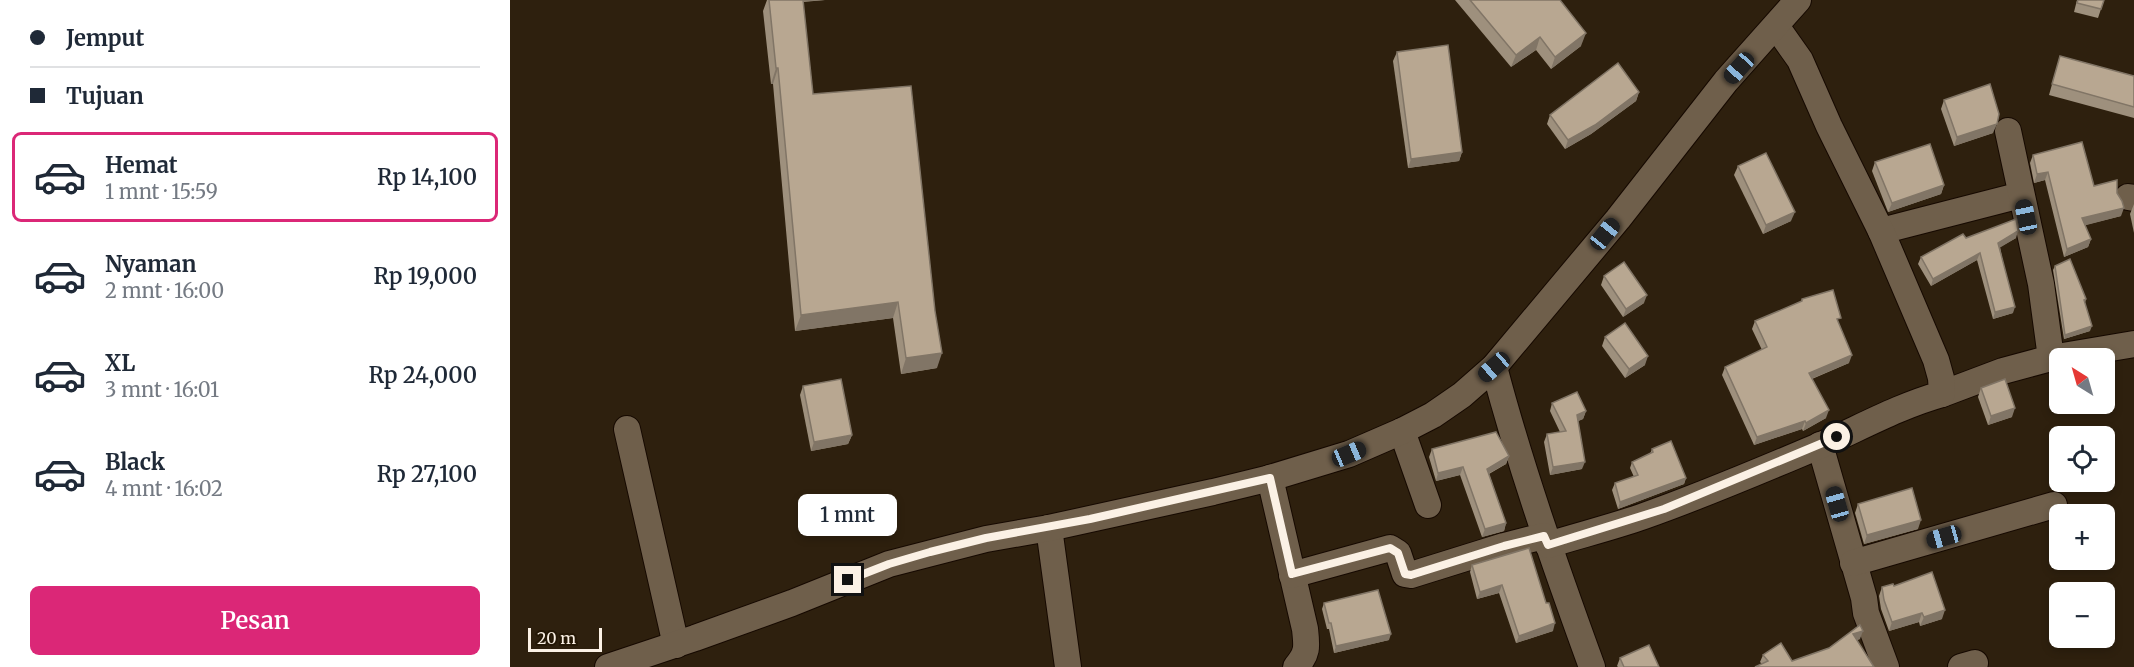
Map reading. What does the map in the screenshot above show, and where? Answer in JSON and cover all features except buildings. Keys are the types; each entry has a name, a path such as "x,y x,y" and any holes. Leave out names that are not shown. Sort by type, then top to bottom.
{"street":[{"path":"608,667 792,603 889,564 986,538 1049,528 1270,478 1349,454 1433,415 1453,402 1494,367 1618,219 1726,81 1798,0"},
{"path":"1776,26 1800,60 1829,126 1881,231 1936,360 1942,394"},
{"path":"2008,131 2042,291 2050,348"},
{"path":"1881,231 2021,195"},
{"path":"2110,348 2134,344"},
{"path":"1292,574 1390,548 1398,553 1405,574 1411,575 1504,546 1546,541 1644,516 1703,494 1925,399 2003,371 2049,359"},
{"path":"1494,367 1511,433 1546,541 1592,667"},
{"path":"627,429 676,645"},
{"path":"1402,431 1428,505"},
{"path":"1820,445 1854,562 1866,614 1886,667"},
{"path":"1270,478 1305,629 1305,657 1296,667"},
{"path":"1854,562 2049,506"},
{"path":"1049,528 1068,667"}],"route":[{"path":"848,580 889,564 986,538 1049,528 1270,478 1292,574 1394,548 1405,574 1411,575 1504,546 1544,536 1548,545 1644,516 1703,494 1837,437"}]}
